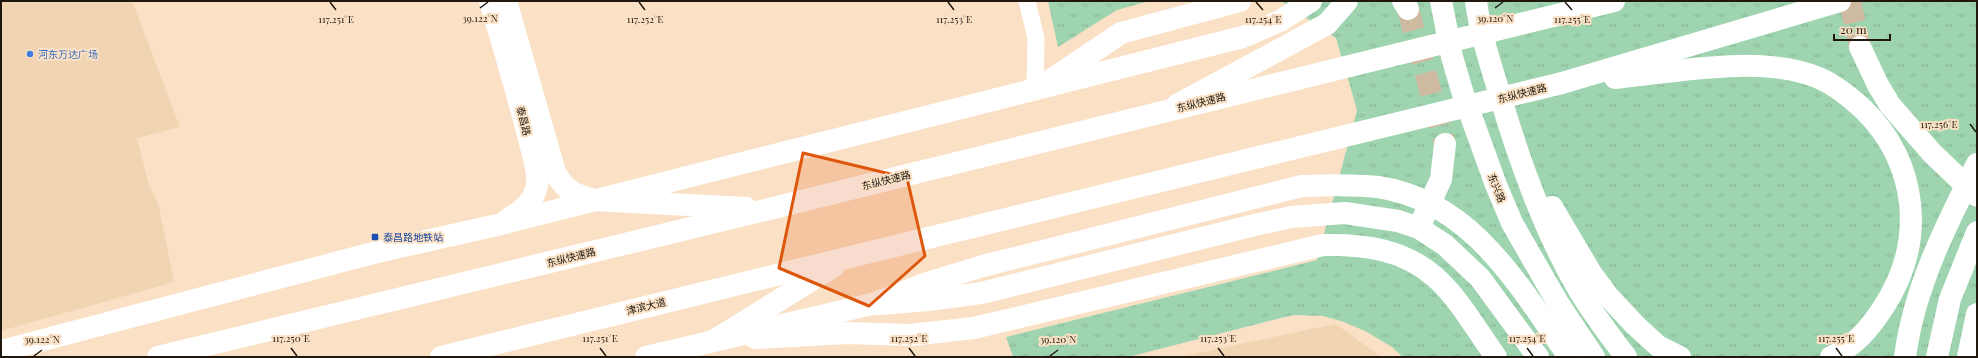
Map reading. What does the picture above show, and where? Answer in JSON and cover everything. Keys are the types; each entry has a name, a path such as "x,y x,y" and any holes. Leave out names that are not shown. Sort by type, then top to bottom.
{"main road":[{"name":"泰昌路","path":"490,1 520,106 536,171 537,185 532,199 522,211 497,225"},
{"name":"泰昌路","path":"506,1 555,172 561,184 573,193 594,200"},
{"path":"1035,90 1121,32 1240,1"},
{"path":"1,352 377,252 497,225 1243,37 1280,21 1311,1"},
{"path":"1166,111 1327,24 1347,1"},
{"name":"东兴路","path":"1441,1 1452,57 1463,94 1496,185 1512,223 1547,285 1594,357"},
{"path":"1476,1 1490,64 1507,119 1529,181 1561,256 1581,292 1626,357"},
{"path":"1555,16 1590,1"},
{"name":"东纵快速路","path":"158,357 769,209 1614,1"},
{"name":"东纵快速路","path":"851,256 1562,83 1840,1"},
{"path":"1860,47 1878,85 1890,105 1932,153 1977,196"},
{"path":"1562,83 1734,67 1760,66 1791,70 1818,78 1839,89 1877,123 1891,143 1902,167 1908,188 1911,210 1909,243 1904,268 1893,292 1878,315 1862,337 1832,357"},
{"path":"1507,119 1538,182 1591,273 1608,296 1635,325 1658,346 1680,357"},
{"path":"1419,228 1441,179 1445,144"},
{"path":"1905,357 1916,306 1932,257 1977,164"},
{"path":"646,357 872,304 927,283 983,266 1302,186 1341,184 1378,187 1410,195 1441,210 1466,227 1506,267 1569,357"},
{"path":"594,200 769,209"},
{"path":"872,304 928,300 981,293 1291,217 1345,213 1379,218 1419,228 1446,245 1480,278 1538,357"},
{"path":"1937,357 1950,299 1977,232"},
{"path":"714,341 810,334 910,335 974,328 1323,245 1350,244 1370,246 1387,251 1414,262 1435,277 1453,297 1496,357"},
{"path":"714,341 851,256"},
{"name":"津滨大道","path":"441,357 851,256"},
{"path":"1968,357 1977,314"}],"street":[{"path":"1027,1 1036,38 1035,90"}],"highlighted area":[{"path":"803,153 907,178 925,256 869,306 779,268"}],"shaded area":[{"path":"1,1 132,1 180,127 137,138 149,186 158,203 174,282 1,331"},
{"path":"1336,324 1381,357 1179,357"}],"green space":[{"path":"1048,1 1149,1 1117,10 1058,47"},
{"path":"1281,1 1977,1 1977,357 1403,357 1392,347 1365,331 1344,322 1323,316 1293,315 1128,357 1013,357 1006,337 1317,260 1357,110 1336,38"}],"tunnel":[{"path":"1850,1 1860,47"},
{"path":"1408,9 1445,144"}],"place":[{"name":"河东万达广场","path":"30,54"},
{"name":"泰昌路地铁站","path":"375,237"}]}
